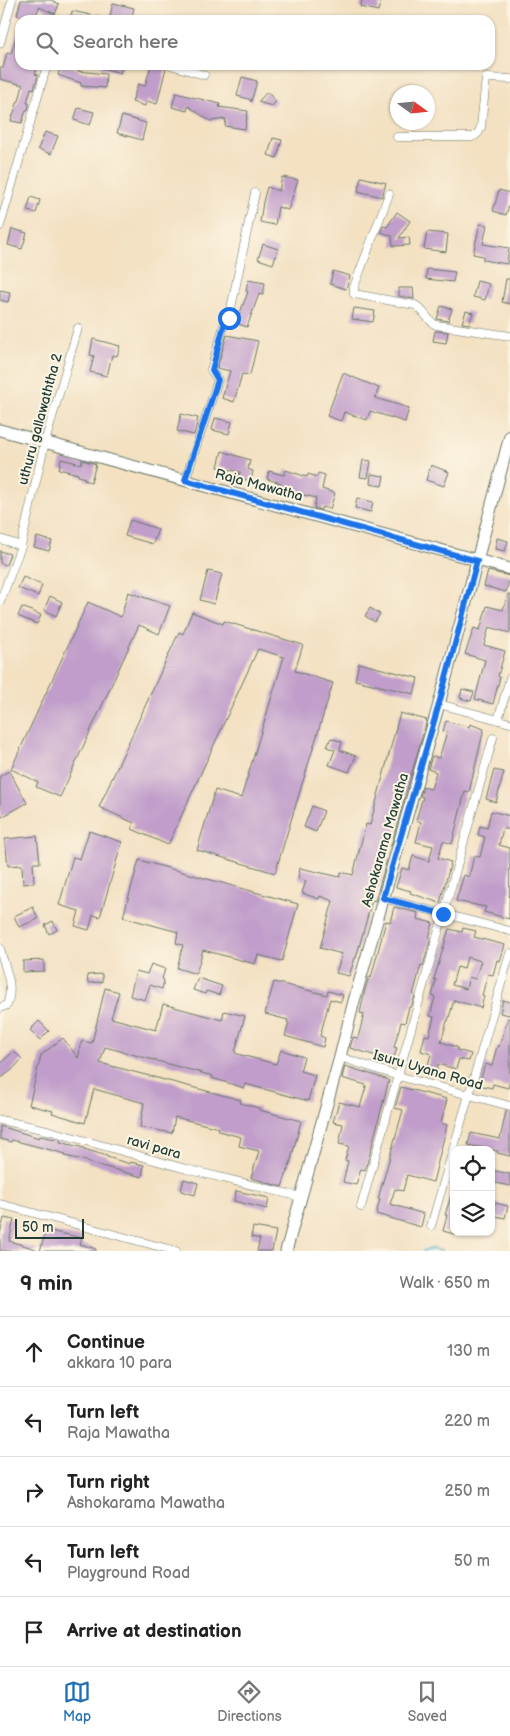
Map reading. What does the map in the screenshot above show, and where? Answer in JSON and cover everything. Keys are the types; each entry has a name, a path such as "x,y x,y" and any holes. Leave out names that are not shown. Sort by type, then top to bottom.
{"street":[{"path":"0,43 12,0"},
{"path":"0,226 45,70"},
{"path":"189,70 204,74"},
{"path":"397,137 476,136 479,134 481,126 486,78 510,79"},
{"path":"185,480 218,380 212,370 224,325 229,318 255,193"},
{"path":"389,194 354,287 354,294 415,305 421,308 430,321 436,325 510,336"},
{"name":"uthuru gallawaththa 2","path":"0,602 21,546 45,442 78,328"},
{"name":"Raja Mawatha","path":"0,430 510,569"},
{"name":"Ashokarama Mawatha","path":"286,1251 354,1001 439,704 510,436"},
{"path":"0,539 21,546"},
{"path":"498,720 510,678"},
{"path":"439,704 510,723"},
{"path":"361,1207 493,738"},
{"path":"383,898 510,932"},
{"path":"0,948 10,977 10,997 7,1005 0,1008"},
{"path":"431,1226 510,953"},
{"name":"Isuru Uyana Road","path":"340,1056 398,1076 510,1106"},
{"name":"ravi para","path":"0,1120 46,1130 186,1169 301,1197"},
{"path":"0,1204 176,1251"}],"building":[{"path":"21,0 51,0 59,4 55,14 39,7 37,15 17,15"},
{"path":"362,0 381,0 378,11 360,7"},
{"path":"113,3 134,8 132,15 110,15"},
{"path":"72,11 91,15 71,15"},
{"path":"15,40 15,70 36,70 35,74 38,75 34,89 31,88 27,103 29,103 28,110 26,110 22,123 11,121 23,85 0,79 0,68 3,68 7,53 11,54"},
{"path":"60,70 78,70 106,74 105,88 81,86 81,83 58,75"},
{"path":"110,70 121,70 120,73"},
{"path":"150,70 166,70 157,104 147,101 145,106 132,102 138,84 145,86"},
{"path":"242,77 257,81 251,102 249,99 237,96"},
{"path":"267,92 276,101 272,106 258,102"},
{"path":"176,93 220,104 219,107 248,111 245,129 225,126 226,119 210,121 188,106 187,111 172,107"},
{"path":"78,108 94,112 90,125 74,120"},
{"path":"122,116 146,123 142,140 117,133"},
{"path":"45,132 58,136 51,154 38,149"},
{"path":"273,138 282,140 277,158 268,155"},
{"path":"282,177 298,180 288,210 278,207 275,225 260,222 267,187 279,191"},
{"path":"361,177 386,183 382,197 358,191"},
{"path":"499,190 510,193 510,202 506,215 493,211"},
{"path":"31,197 40,200 36,213 27,211"},
{"path":"397,212 410,221 399,238 409,237 410,245 393,246 392,236 381,232 383,226 387,227"},
{"path":"480,224 487,225 483,244 509,248 507,264 483,260 483,256 473,254"},
{"path":"12,229 27,233 22,249 8,245"},
{"path":"427,232 448,234 446,252 424,249"},
{"path":"263,244 278,249 273,264 258,259"},
{"path":"427,269 455,272 453,282 426,279"},
{"path":"333,271 350,276 346,289 330,284"},
{"path":"506,279 510,279 510,304 502,302"},
{"path":"248,280 265,283 263,295 259,294 247,327 236,323 248,292 246,291"},
{"path":"477,281 489,284 485,300 473,297"},
{"path":"399,288 413,288 414,299 399,296"},
{"path":"0,290 10,292 8,302 0,300"},
{"path":"441,306 452,309 448,321 437,319"},
{"path":"354,308 375,311 373,322 352,319"},
{"path":"466,311 473,313 469,324 462,323"},
{"path":"435,331 448,332 446,343 433,341"},
{"path":"227,335 258,341 250,375 242,374 234,402 222,398 230,371 217,368"},
{"path":"93,339 120,346 117,356 112,355 107,376 90,372 94,356 90,355"},
{"path":"343,373 379,388 375,398 409,408 405,422 370,411 367,420 344,412 341,421 327,416"},
{"path":"181,414 198,418 194,435 177,431"},
{"path":"215,418 232,422 229,434 212,430"},
{"path":"222,451 250,460 248,469 253,471 251,481 239,478 240,472 218,467"},
{"path":"61,459 81,464 82,460 96,464 91,482 84,480 85,478 78,476 78,474 59,469"},
{"path":"363,460 371,461 368,478 360,477"},
{"path":"431,465 449,472 444,486 426,480"},
{"path":"286,470 307,477 308,474 317,477 318,473 325,475 322,489 335,493 330,509 322,507 321,510 314,508 316,498 292,492 291,496 278,492 281,483 267,479 269,471 284,475"},
{"path":"371,474 384,476 382,486 370,484"},
{"path":"357,498 373,502 371,512 355,508"},
{"path":"130,520 158,529 153,544 125,536"},
{"path":"37,537 52,541 49,551 34,547"},
{"path":"497,538 508,541 505,551 495,549"},
{"path":"0,551 10,554 6,565 0,563"},
{"path":"208,571 222,574 214,604 200,600"},
{"path":"488,571 510,576 506,592 484,586"},
{"path":"23,577 42,585 38,596 18,588"},
{"path":"128,592 170,606 159,634 139,625 60,797 36,787 38,782 11,769 88,602 121,617"},
{"path":"508,594 510,594 510,633 489,627 484,645 505,651 493,704 475,699 485,660 465,654 474,628 480,630 487,606 503,610"},
{"path":"50,596 62,602 56,616 44,610"},
{"path":"22,607 41,615 37,624 18,616"},
{"path":"370,608 380,614 375,622 365,616"},
{"path":"192,612 223,624 224,621 303,645 295,671 333,683 275,873 197,850 215,790 241,798 284,657 258,649 168,845 132,829 134,823 99,807 179,632 183,634"},
{"path":"359,663 418,678 414,694 355,680"},
{"path":"462,689 474,692 471,701 460,698"},
{"path":"400,713 427,720 375,901 372,900 349,976 336,973 342,954 320,948 333,901 320,896 319,899 302,893 306,881 298,879 300,868 340,877 341,872 353,875 366,824 370,825"},
{"path":"446,721 469,727 470,724 484,729 469,792 465,791 452,844 443,841 438,858 451,862 440,903 396,887 402,868 409,870 413,856 429,861 433,846 416,842 421,822 416,820 423,797 420,796 423,787 431,789 436,772 428,769 432,756 439,758 447,732 443,731"},
{"path":"331,738 342,742 340,750 356,756 349,772 329,765 335,750 327,747"},
{"path":"494,770 504,772 496,802 486,799"},
{"path":"9,771 27,803 0,818 0,776"},
{"path":"312,806 324,811 316,832 304,827"},
{"path":"491,811 510,816 510,830 503,828 499,845 510,848 509,919 484,912 486,907 456,901 464,875 469,877 474,856 480,857 485,837 478,835 480,826 487,828"},
{"path":"89,831 122,842 100,917 93,915 89,930 75,926 79,911 59,905 73,857 80,859"},
{"path":"37,836 40,863 33,863 34,883 23,884 22,865 8,866 5,839"},
{"path":"139,860 298,904 282,961 258,955 255,964 203,950 196,974 177,968 183,945 176,943 178,932 123,917"},
{"path":"33,907 38,919 19,927 14,916"},
{"path":"394,907 418,913 417,919 433,923 429,938 431,938 413,995 415,996 411,1007 409,1007 405,1023 401,1022 394,1047 397,1048 393,1061 350,1048 353,1037 358,1038 364,1014 360,1013 365,990 369,977 371,978 386,921 390,922"},
{"path":"53,921 57,930 49,934 45,925"},
{"path":"463,928 476,931 474,937 505,945 500,961 497,960 493,975 488,974 482,995 484,996 481,1008 454,1000 447,1021 441,1042 471,1054 469,1061 459,1059 456,1069 438,1064 436,1075 426,1072 431,1054 421,1051 425,1035 429,1036 434,1017 430,1016 435,997 432,996 436,980 434,979 449,929 462,932","holes":["467,957 481,961 475,979 469,977 466,989 452,985 457,967 464,969"]},
{"path":"44,960 44,971 23,972 23,961"},
{"path":"151,964 165,969 162,989 150,985 145,1000 130,996 136,971 147,974"},
{"path":"102,974 102,982 88,983 87,975"},
{"path":"198,978 222,986 219,995 206,991 205,994 193,990"},
{"path":"274,982 327,995 328,991 343,995 341,1002 330,999 320,1036 325,1038 323,1047 285,1036 289,1023 287,1022 288,1020 265,1014"},
{"path":"105,988 119,992 111,1018 156,1030 163,1004 222,1020 224,1011 245,1016 235,1052 237,1054 276,1064 281,1050 304,1057 300,1071 315,1075 308,1101 245,1084 244,1088 212,1078 213,1076 105,1047 100,1063 241,1100 240,1103 259,1108 259,1110 301,1121 282,1187 251,1178 259,1151 239,1146 241,1137 218,1131 219,1128 175,1117 172,1133 140,1127 144,1103 94,1089 85,1123 52,1113 53,1111 29,1105 41,1055 63,1038 78,1058 82,1041 92,1043"},
{"path":"503,1000 510,1002 510,1015 500,1013"},
{"path":"508,1018 510,1018 510,1080 508,1088 493,1084 492,1088 479,1085 485,1064 492,1066 497,1046 499,1047"},
{"path":"39,1021 49,1031 40,1040 30,1030"},
{"path":"14,1051 22,1059 0,1079 0,1064"},
{"path":"345,1066 389,1080 365,1170 361,1169 356,1185 343,1182 348,1161 345,1160 349,1146 339,1144 343,1124 333,1122 339,1102 360,1107 366,1085 342,1078"},
{"path":"401,1087 447,1099 441,1123 447,1125 433,1182 407,1175 403,1191 395,1189 390,1204 424,1214 421,1227 376,1214 380,1199 378,1199 403,1110 395,1108"},
{"path":"506,1111 510,1112 510,1156 497,1153 498,1151 495,1150 495,1146 468,1145 471,1133 500,1139"},
{"path":"0,1126 39,1138 40,1136 61,1140 60,1142 130,1164 130,1162 144,1165 142,1177 65,1156 66,1154 12,1140 11,1142 0,1139"},
{"path":"495,1171 510,1174 510,1186 495,1183"},
{"path":"184,1179 198,1183 195,1195 181,1191"},
{"path":"236,1191 269,1198 267,1209 234,1201"},
{"path":"450,1199 450,1233 443,1231 447,1215 445,1215"},
{"path":"495,1203 508,1206 505,1218 495,1216"},
{"path":"4,1218 14,1220 9,1241 36,1249 36,1251 0,1251 0,1234"},
{"path":"253,1227 276,1231 272,1251 257,1251 260,1239 251,1237"},
{"path":"46,1230 82,1238 80,1244 96,1249 96,1251 40,1251"}],"waterway":[{"path":"423,1251 433,1249 441,1251"}],"route":[{"path":"229,318 224,325 212,370 218,380 185,480 477,561 439,704 383,898 443,914"}]}
